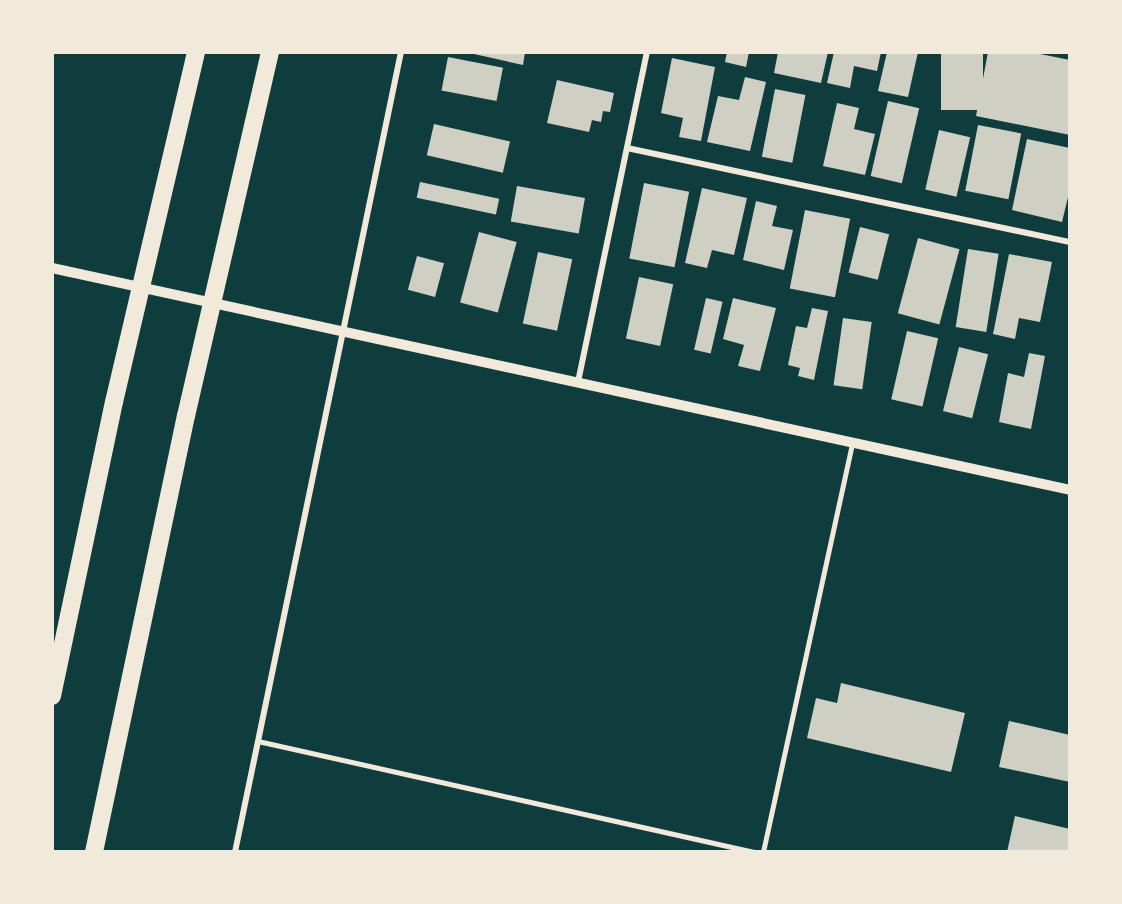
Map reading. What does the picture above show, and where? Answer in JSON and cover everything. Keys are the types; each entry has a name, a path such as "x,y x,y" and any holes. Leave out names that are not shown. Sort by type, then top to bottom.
{"highway":[{"path":"52,696 114,402 163,201 196,52"},
{"path":"94,852 186,416 270,52"}],"street":[{"path":"235,852 401,52"},
{"path":"579,382 647,52"},
{"path":"627,148 1070,242"},
{"path":"52,268 1070,490"}],"lane":[{"path":"763,852 853,442"},
{"path":"258,741 754,852"}],"building":[{"path":"465,52 525,52 523,65"},
{"path":"727,52 749,52 746,67 725,62"},
{"path":"778,52 828,52 821,83 774,73"},
{"path":"834,52 881,52 877,71 854,66 850,88 827,83"},
{"path":"887,52 918,52 908,97 878,91"},
{"path":"941,52 983,52 983,110 941,110"},
{"path":"988,52 1030,52 1070,60 1070,135 976,116"},
{"path":"448,57 503,68 496,101 442,90"},
{"path":"672,58 715,67 701,141 679,137 683,118 661,113"},
{"path":"745,77 766,82 750,151 707,142 718,96 739,100"},
{"path":"557,80 614,93 610,112 603,111 601,122 592,120 589,132 547,123"},
{"path":"775,89 805,95 792,163 762,157"},
{"path":"888,101 919,108 902,183 871,176"},
{"path":"837,103 859,108 854,129 875,134 865,175 823,166"},
{"path":"434,124 510,142 503,173 427,155"},
{"path":"978,125 1021,133 1008,199 965,191"},
{"path":"939,130 970,137 956,197 925,189"},
{"path":"1027,139 1070,148 1070,189 1062,222 1012,210"},
{"path":"420,182 499,199 496,214 417,198"},
{"path":"644,183 689,192 674,267 629,259"},
{"path":"517,186 585,198 579,233 511,221"},
{"path":"702,188 747,198 734,255 712,250 707,268 685,263"},
{"path":"756,201 777,206 772,226 793,230 784,270 743,260"},
{"path":"805,210 850,219 835,297 790,289"},
{"path":"860,227 889,234 878,280 849,273"},
{"path":"479,232 517,242 498,313 460,303"},
{"path":"918,238 960,249 939,324 898,313"},
{"path":"968,249 999,254 986,332 956,327"},
{"path":"538,252 572,259 557,331 523,323"},
{"path":"1009,254 1052,262 1040,322 1019,318 1015,339 993,334"},
{"path":"417,256 444,263 435,297 408,290"},
{"path":"639,277 673,284 660,346 626,339"},
{"path":"706,298 723,302 711,353 694,350"},
{"path":"733,298 776,308 760,371 738,366 744,345 723,339"},
{"path":"812,308 828,311 814,380 798,376 800,368 788,365 796,326 807,328"},
{"path":"843,318 872,322 862,389 834,385"},
{"path":"907,331 938,338 922,406 891,399"},
{"path":"959,347 988,354 972,418 943,411"},
{"path":"1029,353 1045,356 1031,429 999,422 1008,373 1024,377"},
{"path":"841,683 965,713 951,772 807,738 816,698 837,703"},
{"path":"1009,721 1070,735 1070,782 999,767"},
{"path":"1015,816 1070,829 1070,852 1007,852"}]}
